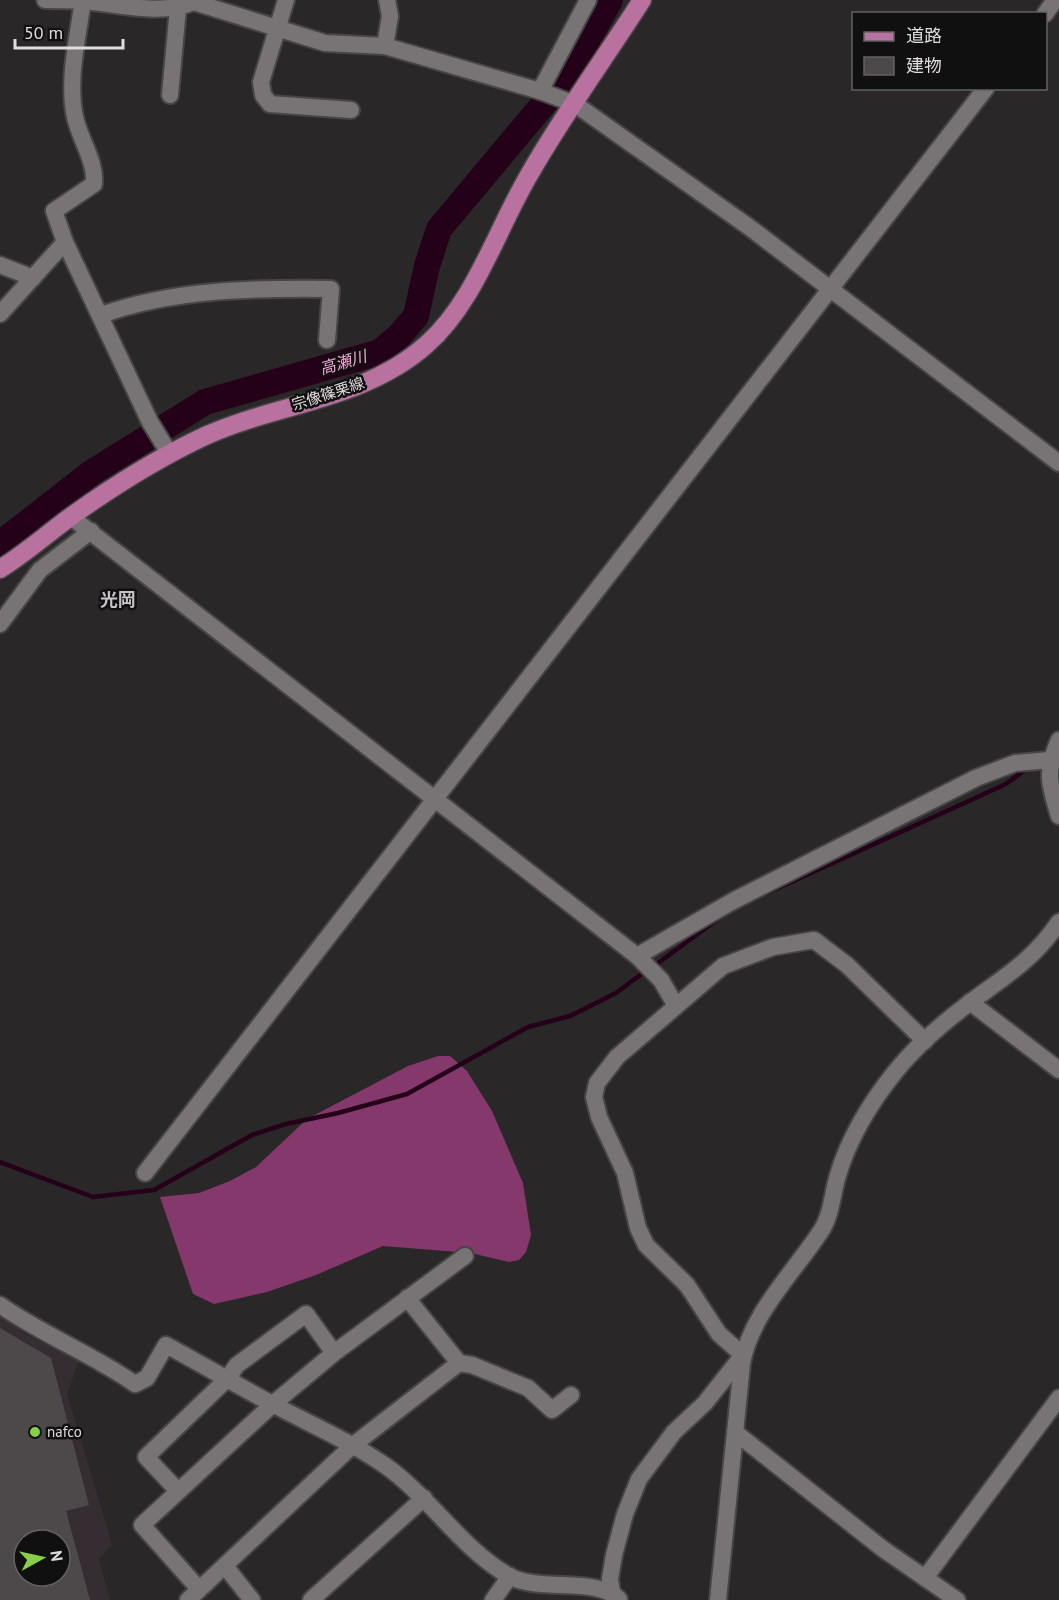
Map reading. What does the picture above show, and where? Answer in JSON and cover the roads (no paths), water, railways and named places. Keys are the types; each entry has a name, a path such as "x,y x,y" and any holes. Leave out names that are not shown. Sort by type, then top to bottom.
{"main road":[{"name":"宗像篠栗線","path":"0,569 119,483 169,453 246,421 371,381 394,369 426,345 446,324 466,294 569,102 642,0"}],"street":[{"path":"45,0 83,0 141,9 194,2 325,43 385,46 543,92 569,102 749,227 1059,463"},
{"path":"83,0 72,94 75,117 95,172 94,184 54,212 65,242 150,422 169,453"},
{"path":"286,0 261,82 263,95 270,104 351,110"},
{"path":"385,46 390,16 387,0"},
{"path":"543,92 588,0"},
{"path":"170,95 183,4"},
{"path":"145,1173 984,90"},
{"path":"0,314 65,242"},
{"path":"0,265 33,278"},
{"path":"101,315 132,304 224,291 331,289 327,340"},
{"path":"71,517 637,956 661,980 676,1006"},
{"path":"0,624 40,570 91,531"},
{"path":"1059,740 1050,760 1048,781 1059,816"},
{"path":"637,956 733,901 975,778 1015,763 1050,760"},
{"path":"616,1597 610,1579 614,1555 625,1515 639,1479 667,1440 705,1402 743,1355 768,1306 827,1221 838,1174 854,1135 875,1098 897,1070 925,1041 970,1002 1024,964 1044,944 1059,922"},
{"path":"743,1355 719,1334 687,1285 646,1245 638,1228 625,1173 599,1117 594,1097 597,1083 610,1064 723,966 773,947 814,940 847,965 925,1041"},
{"path":"970,1002 1059,1070"},
{"path":"459,1363 352,1446 194,1595 142,1525 273,1404 334,1353 465,1256"},
{"path":"407,1298 459,1363 472,1365 528,1388 552,1410 571,1395"},
{"path":"0,1305 33,1327 107,1365 135,1384 147,1378 166,1345 390,1469 424,1498 462,1539 510,1576 537,1586 586,1587 616,1597"},
{"path":"178,1491 146,1457 227,1379 237,1365 306,1314 334,1353"},
{"path":"718,1600 743,1355"},
{"path":"925,1578 1059,1398"},
{"path":"736,1433 883,1549 957,1600"},
{"path":"311,1600 424,1498"},
{"path":"225,1566 252,1600"},
{"path":"493,1600 510,1576"}],"waterway":[{"name":"高瀬川","path":"0,544 91,473 205,402 380,352 399,336 416,316 427,266 439,229 567,76 610,0"},
{"path":"767,893 1006,784 1029,767"},
{"path":"654,966 725,914"},
{"path":"0,1162 93,1197 154,1190 252,1135 286,1124 338,1113 407,1094 528,1027 570,1016 616,993 647,970"}],"place":[{"name":"nafco","path":"35,1432"}],"district":[{"name":"光岡","path":"118,600"}]}
